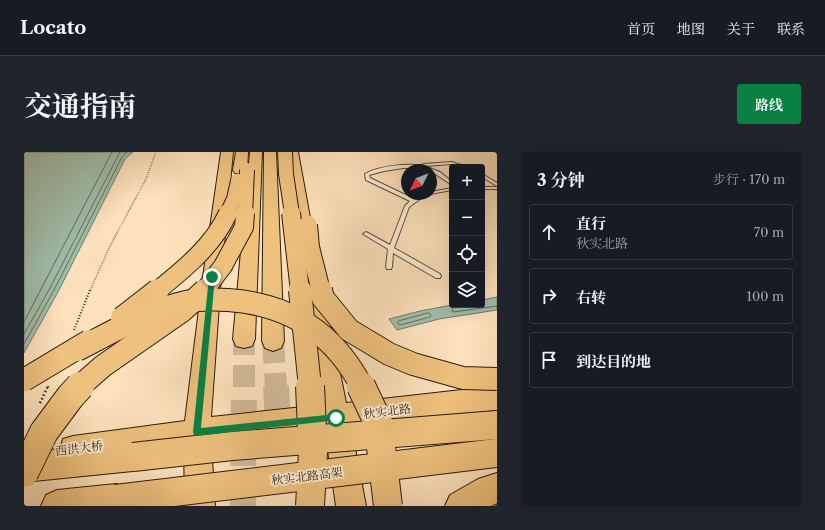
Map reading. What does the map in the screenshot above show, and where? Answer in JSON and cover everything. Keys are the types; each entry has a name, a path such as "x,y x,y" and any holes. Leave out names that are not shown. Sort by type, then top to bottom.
{"highway":[{"path":"24,380 75,342 137,307 174,278 208,243 234,200 242,152"},
{"path":"24,473 44,432 70,397 103,366 182,311 199,297 223,266 244,227 248,152"},
{"path":"283,153 306,207 310,247 323,298 349,330 389,354 413,364 463,378 497,379"},
{"path":"283,153 293,225 310,379 312,451 310,506"},
{"path":"75,342 186,302 213,299 251,303 274,309 300,319 321,333 337,349 351,366 362,386 377,419 388,506"},
{"path":"134,449 232,446 497,425"},
{"name":"西洪大桥","path":"24,468 134,449"},
{"name":"秋实北路高架","path":"57,506 497,453"},
{"path":"461,506 489,490 497,488"}],"main road":[{"path":"200,506 197,432 212,277 227,152"},
{"path":"244,339 256,152"},
{"path":"273,341 283,153"},
{"path":"283,153 336,418 351,506"},
{"name":"秋实北路","path":"134,449 197,432 336,418 497,398"},
{"name":"西洪大桥","path":"24,455 134,449"}],"lane":[{"path":"437,164 455,164"},
{"path":"401,167 375,171 366,176 368,179 401,195"},
{"path":"437,173 449,182"},
{"path":"485,177 497,185"},
{"path":"485,188 497,188"},
{"path":"437,192 449,190"},
{"path":"389,267 391,249 407,206 414,201"},
{"path":"366,234 438,276"}],"path":[{"path":"75,342 111,245 143,184 153,163 156,152"},
{"path":"37,409 50,382"}],"water":[{"path":"24,152 133,152 125,159 58,292 24,353"},
{"path":"497,297 497,310 439,319 397,330 389,319 449,306 449,308 485,308 485,299"}],"tunnel":[{"path":"244,339 244,386"},
{"path":"273,341 276,387"},
{"path":"243,506 244,386"},
{"path":"276,386 283,506"}],"route":[{"path":"212,277 197,432 336,418"}]}
